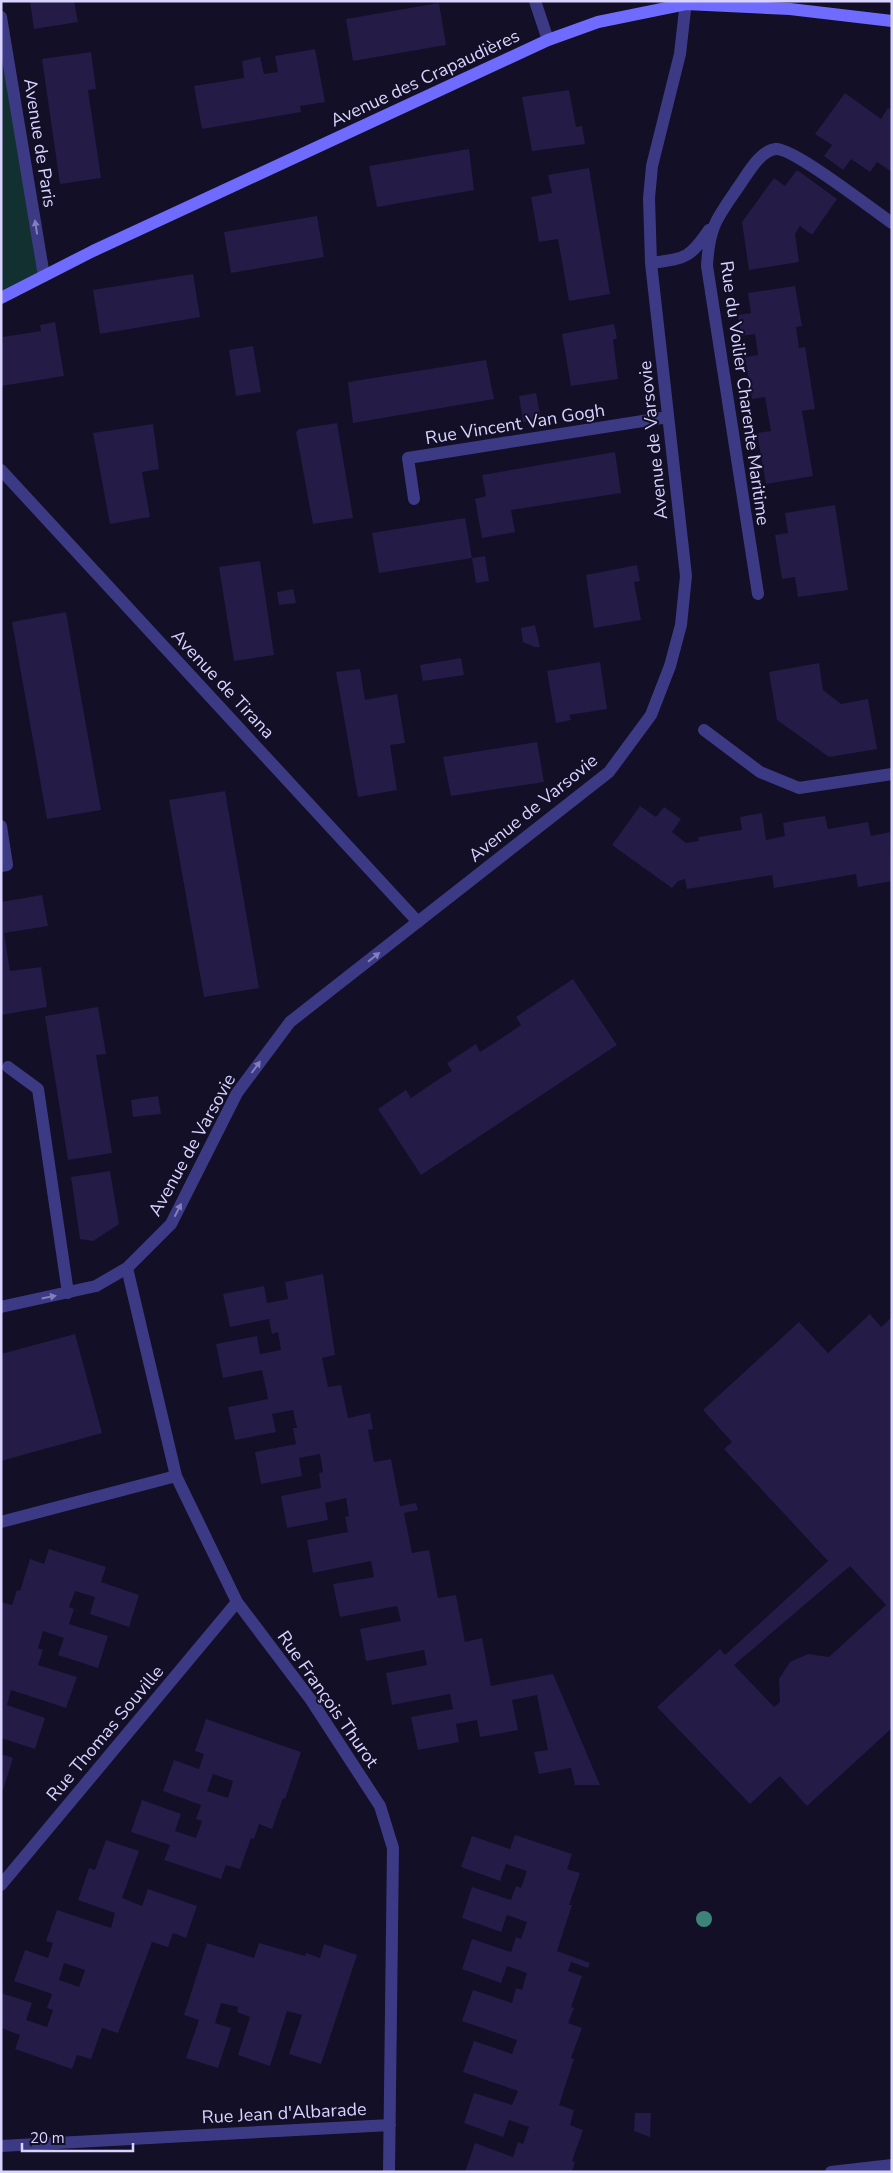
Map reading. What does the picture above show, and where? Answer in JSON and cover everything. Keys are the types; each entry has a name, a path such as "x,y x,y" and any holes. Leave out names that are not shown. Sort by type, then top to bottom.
{"street":[{"path":"535,1 548,40"},
{"name":"Avenue des Crapaudières","path":"1,298 44,276 548,40 598,22 686,2 790,9 892,21"},
{"name":"Avenue de Varsovie","path":"1,1307 96,1286 127,1268 171,1224 237,1093 290,1022 609,772 651,715 670,666 679,633 686,576 651,263 649,198 652,166 680,54 686,2"},
{"name":"Avenue de Paris","path":"1,17 44,276"},
{"name":"Rue du Voilier Charente Maritime","path":"758,594 707,266 708,243 714,221 751,169 766,153 775,149 785,150 892,223"},
{"path":"651,263 682,259 694,251 714,221"},
{"name":"Rue Vincent Van Gogh","path":"414,498 408,458 668,417"},
{"name":"Avenue de Tirana","path":"1,470 418,922"},
{"path":"704,730 760,772 799,788 892,774"},
{"path":"1,826 8,865 1,866"},
{"path":"8,1067 38,1089 68,1293"},
{"name":"Rue François Thurot","path":"127,1268 176,1476 237,1602 311,1700 380,1806 393,1848 390,2172"},
{"path":"1,1522 176,1476"},
{"name":"Rue Thomas Souville","path":"1,1885 237,1602"},
{"name":"Rue Jean d'Albarade","path":"1,2146 390,2125"},
{"path":"830,2172 892,2165"}],"green space":[{"path":"1,17 44,276 1,298"}],"building":[{"path":"30,1 74,1 78,22 34,29"},
{"path":"439,3 446,45 353,61 346,19"},
{"path":"315,49 325,102 300,106 301,112 202,129 194,86 244,78 242,61 260,57 264,74 278,72 275,56"},
{"path":"91,52 96,89 88,90 101,178 60,184 42,59"},
{"path":"569,90 576,127 582,126 585,144 532,151 522,97"},
{"path":"845,93 881,119 888,108 892,110 892,172 877,162 870,172 851,159 843,170 824,156 832,145 815,134"},
{"path":"469,149 474,190 377,207 369,166"},
{"path":"589,168 610,294 569,301 558,239 539,242 531,197 552,193 548,175"},
{"path":"797,170 837,199 812,235 800,226 795,234 799,262 749,270 742,222 774,178 785,186"},
{"path":"317,216 324,257 231,273 224,232"},
{"path":"193,274 200,317 100,334 93,290"},
{"path":"795,286 802,326 796,327 799,348 805,347 815,409 802,411 813,476 766,484 757,433 771,431 765,397 752,399 745,357 758,355 755,334 741,336 738,315 751,313 748,293"},
{"path":"55,322 64,376 1,386 1,342 3,342 3,337 41,331 40,325"},
{"path":"614,324 617,338 613,340 618,379 571,386 562,334"},
{"path":"253,346 261,392 236,396 229,350"},
{"path":"486,360 494,399 353,423 348,382"},
{"path":"536,393 541,419 523,422 519,396"},
{"path":"337,423 353,518 313,524 296,432 299,429"},
{"path":"153,424 159,469 142,472 150,517 110,524 93,433"},
{"path":"615,452 621,493 511,510 515,532 482,538 475,499 486,496 482,475"},
{"path":"835,505 848,590 798,597 795,577 782,579 775,535 788,533 785,513"},
{"path":"465,518 472,558 379,573 372,533"},
{"path":"485,556 489,581 476,583 472,558"},
{"path":"260,561 274,655 234,661 219,567"},
{"path":"637,565 640,581 634,582 641,620 594,628 586,575"},
{"path":"293,589 296,603 279,605 277,592"},
{"path":"66,612 101,810 47,819 12,622"},
{"path":"535,625 540,647 534,647 523,642 521,628"},
{"path":"461,658 464,675 423,681 420,665"},
{"path":"600,662 607,709 569,715 571,720 556,723 547,671"},
{"path":"819,663 823,690 841,704 868,699 877,749 829,757 777,720 769,672"},
{"path":"360,669 365,700 397,694 405,743 390,745 397,790 358,797 336,672"},
{"path":"537,742 544,782 451,796 443,757"},
{"path":"225,791 259,988 204,997 169,800"},
{"path":"640,806 656,817 664,807 681,819 672,832 686,843 699,841 698,837 742,830 740,817 762,813 766,840 785,836 783,823 804,819 825,816 828,829 868,822 871,836 890,832 892,881 858,887 856,874 774,888 772,875 687,889 685,879 678,881 672,888 612,845"},
{"path":"42,895 48,926 4,933 10,971 41,967 47,1007 1,1015 1,902"},
{"path":"573,979 617,1045 421,1175 378,1109 406,1090 411,1098 452,1071 447,1063 476,1044 480,1052 508,1034 521,1025 516,1017"},
{"path":"98,1007 106,1054 96,1055 112,1153 68,1160 45,1016"},
{"path":"158,1096 161,1114 133,1117 131,1100"},
{"path":"110,1171 119,1224 93,1241 80,1239 71,1177"},
{"path":"323,1274 335,1355 322,1358 328,1387 341,1385 348,1418 370,1413 373,1429 368,1430 374,1462 391,1459 400,1506 416,1503 418,1510 404,1513 412,1553 429,1550 438,1598 456,1595 465,1642 482,1638 491,1686 553,1674 600,1785 575,1785 571,1768 539,1774 534,1752 548,1750 537,1695 512,1700 518,1730 480,1737 477,1720 456,1724 459,1742 418,1750 411,1717 453,1709 450,1694 392,1705 386,1673 427,1665 424,1650 366,1661 360,1629 401,1621 397,1606 340,1617 333,1584 374,1577 371,1561 313,1573 307,1540 348,1532 345,1517 349,1516 346,1498 325,1503 328,1520 287,1528 281,1496 321,1488 319,1473 323,1472 320,1454 299,1458 302,1476 261,1484 255,1452 296,1444 293,1428 297,1428 293,1410 272,1414 276,1432 235,1440 228,1407 268,1399 262,1370 223,1378 216,1344 257,1336 260,1354 281,1350 278,1332 272,1334 269,1319 230,1327 223,1294 264,1286 267,1303 288,1299 285,1282"},
{"path":"870,1314 881,1327 892,1317 892,1728 807,1806 780,1776 750,1804 657,1707 720,1649 725,1655 828,1561 724,1449 732,1442 703,1410 799,1322 828,1353","holes":["850,1566 886,1605 829,1657 808,1654 790,1662 779,1679 780,1702 774,1707 734,1665"]},
{"path":"75,1334 102,1433 1,1461 1,1354"},
{"path":"49,1549 106,1567 101,1582 139,1595 129,1627 90,1614 95,1597 75,1591 69,1607 74,1609 69,1624 108,1636 98,1668 58,1655 64,1638 43,1631 38,1648 43,1650 38,1665 77,1677 66,1708 11,1690 7,1705 45,1718 35,1749 1,1738 1,1602 12,1605 17,1590 20,1591 30,1559 44,1564"},
{"path":"206,1719 301,1752 285,1799 283,1798 272,1829 259,1824 254,1839 251,1838 240,1869 226,1865 221,1879 164,1860 170,1845 131,1832 142,1800 181,1814 175,1831 196,1838 202,1821 196,1819 201,1805 163,1791 174,1760 199,1769 204,1754 195,1751","holes":["213,1774 233,1781 228,1798 207,1791"]},
{"path":"1,1754 13,1758 3,1790 1,1790"},
{"path":"515,1835 572,1854 567,1869 580,1873 569,1905 572,1905 557,1951 590,1963 588,1968 571,1962 568,1971 582,1976 571,2007 574,2008 568,2023 582,2028 571,2058 574,2059 559,2105 574,2110 570,2125 583,2130 572,2161 575,2162 572,2172 465,2172 475,2143 513,2157 518,2142 523,2144 529,2127 509,2120 503,2137 464,2123 474,2093 512,2105 518,2091 463,2072 474,2041 512,2054 517,2040 462,2021 473,1990 512,2003 516,1988 522,1990 527,1973 507,1966 501,1983 462,1969 472,1939 511,1952 516,1937 521,1939 527,1922 507,1915 501,1932 462,1918 472,1887 511,1900 516,1886 521,1888 527,1871 506,1864 500,1881 461,1867 472,1836 510,1849"},
{"path":"106,1840 139,1851 122,1898 142,1906 148,1889 197,1906 186,1938 173,1933 168,1947 152,1942 118,2033 102,2028 91,2059 77,2055 72,2069 15,2049 20,2035 1,2028 1,1993 32,2003 26,2020 47,2027 53,2010 47,2008 52,1994 14,1981 25,1950 48,1958 53,1943 46,1941 57,1910 111,1928 115,1913 78,1900 89,1868 95,1870","holes":["64,1963 85,1970 79,1987 59,1980"]},
{"path":"207,1943 254,1958 259,1943 305,1956 306,1953 320,1958 324,1944 357,1955 321,2064 289,2054 302,2015 287,2011 270,2066 238,2055 250,2017 237,2012 238,2007 221,2003 215,2023 231,2028 218,2068 186,2058 199,2020 184,2015"},
{"path":"635,2113 651,2113 650,2137 634,2131"}]}
